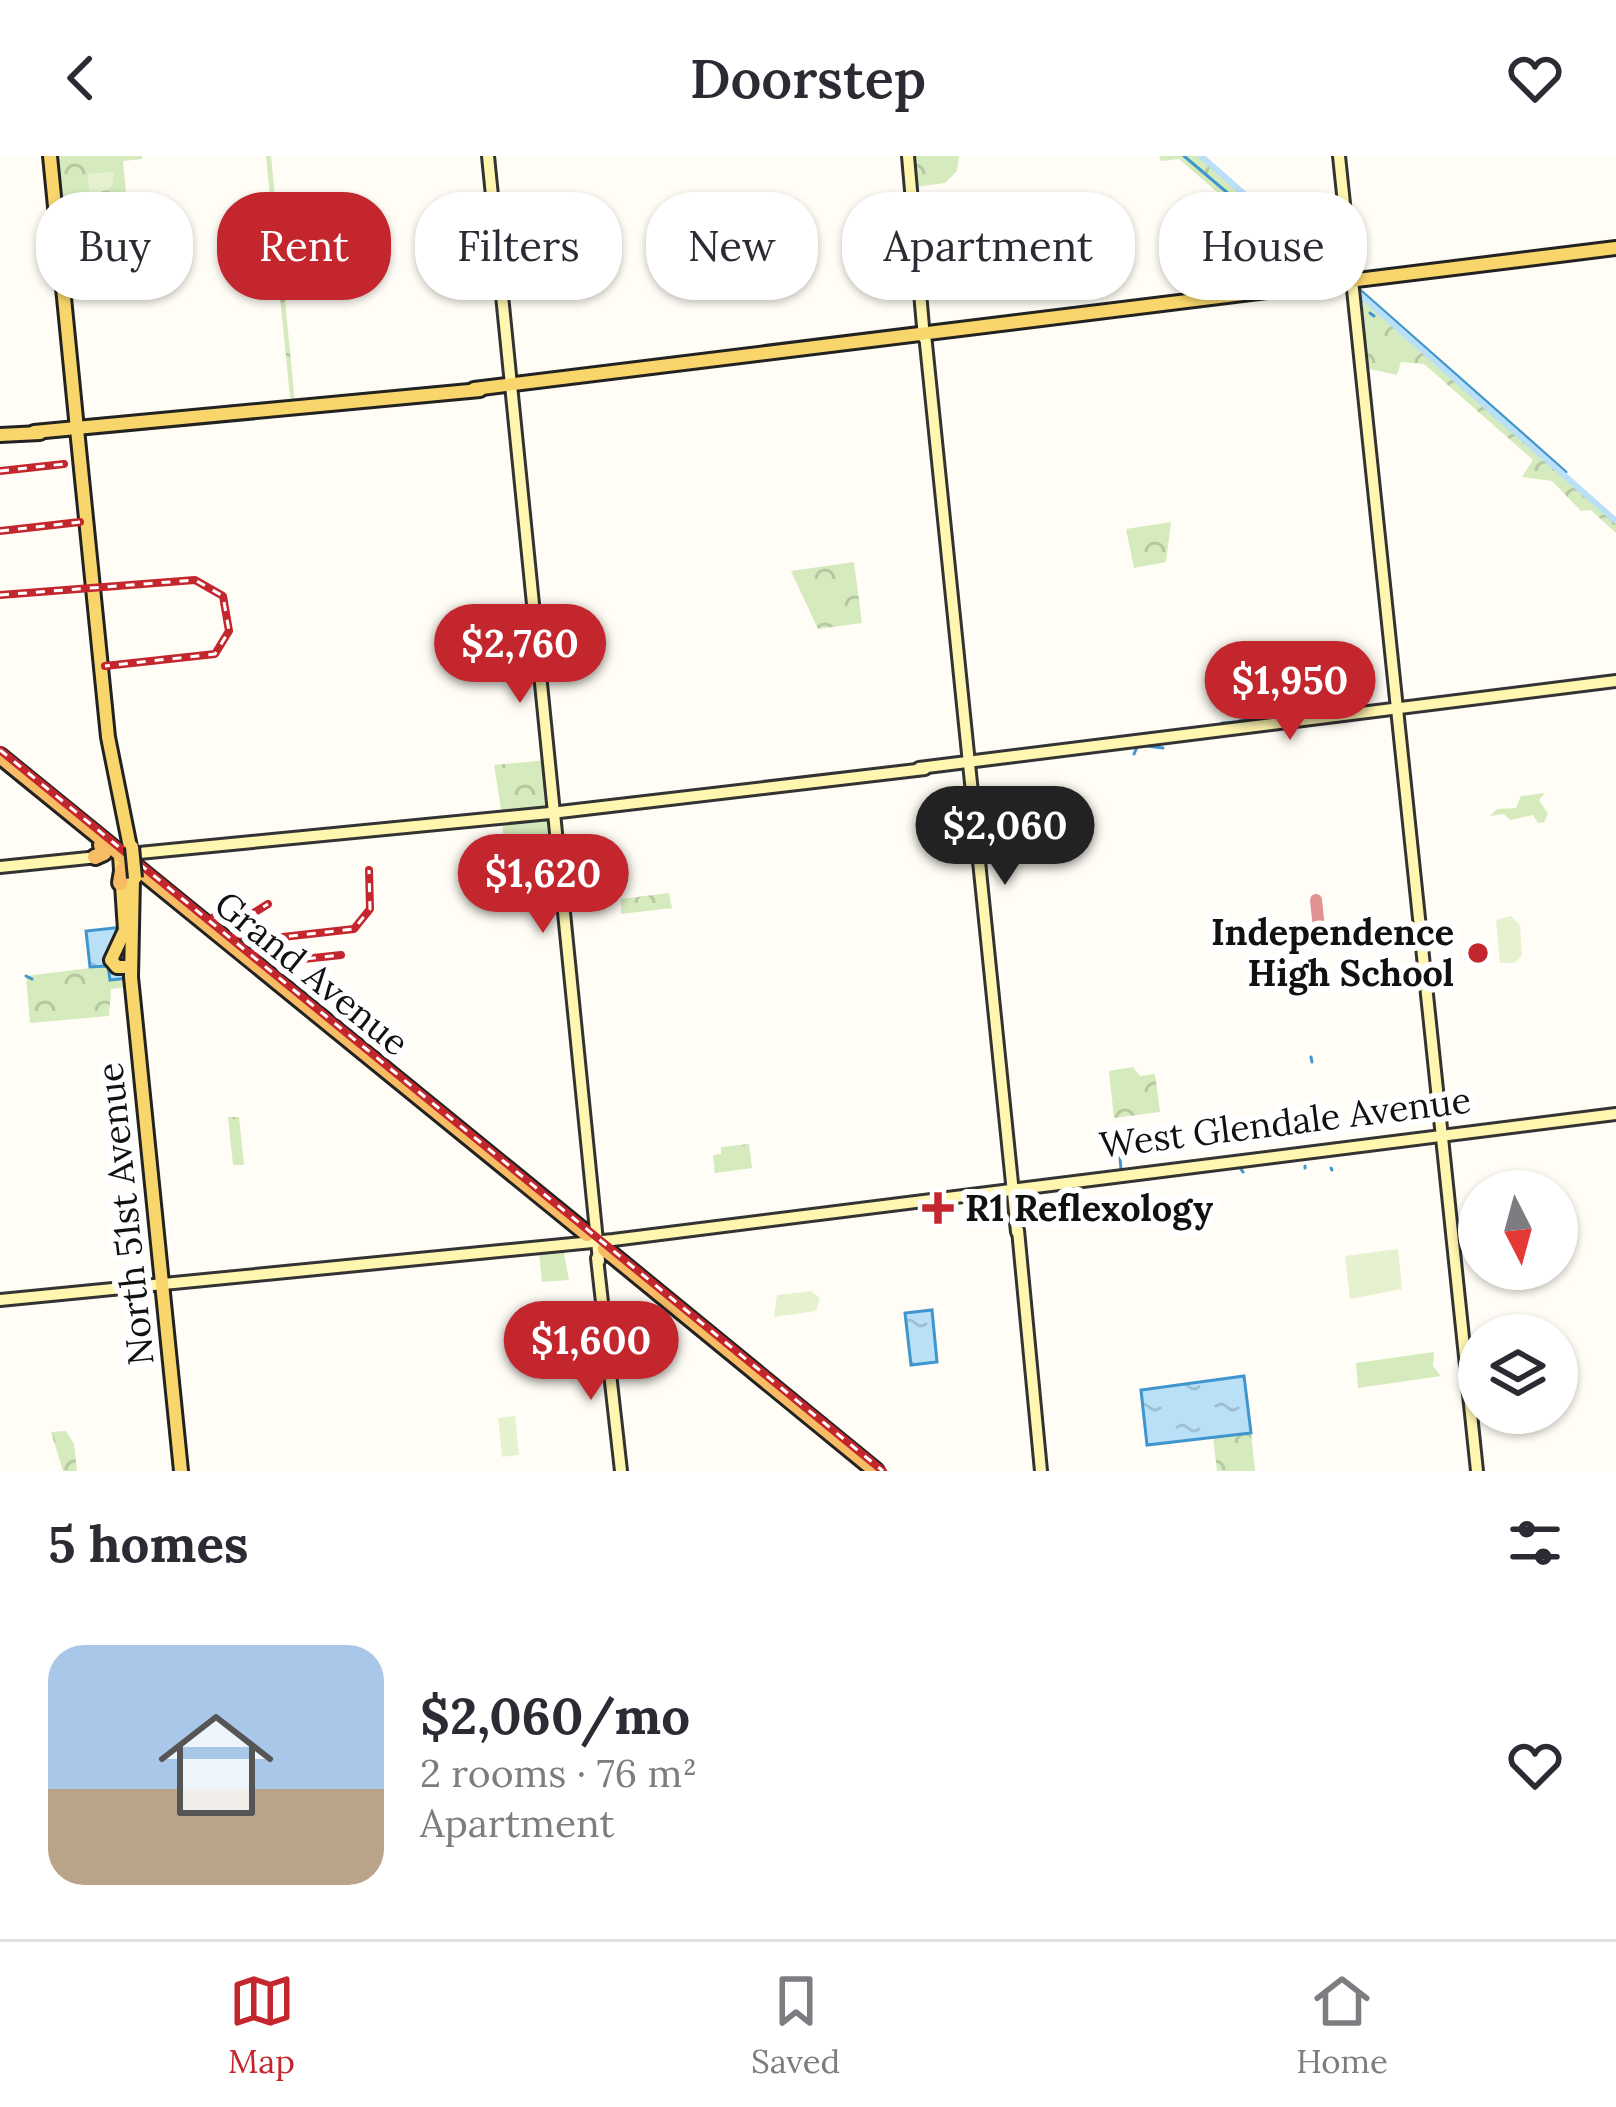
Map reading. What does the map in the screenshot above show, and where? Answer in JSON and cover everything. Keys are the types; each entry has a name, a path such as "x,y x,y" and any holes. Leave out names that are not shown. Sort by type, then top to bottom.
{"highway":[{"name":"Grand Avenue","path":"0,759 243,962 593,1242 693,1333 809,1421 834,1433"},
{"path":"121,860 148,853"},
{"name":"Grand Avenue","path":"299,1004 357,1057 359,1067 726,1340 873,1471"},
{"path":"790,1405 810,1425 806,1432 834,1433"}],"main road":[{"name":"North 51st Avenue","path":"50,156 182,1471"},
{"path":"488,156 593,1242 621,1471"},
{"path":"908,156 1041,1471"},
{"path":"1339,156 1343,192"},
{"path":"1367,278 1616,248"},
{"path":"0,435 511,385 1196,300"},
{"path":"1354,300 1477,1471"},
{"path":"74,394 76,361"},
{"path":"148,853 553,813 1616,680"},
{"path":"0,867 121,860 125,929 111,958 117,968 131,968"},
{"name":"West Glendale Avenue","path":"0,1300 593,1242 1616,1112"}],"green space":[{"path":"53,156 142,156 123,161 126,192 56,192"},
{"path":"266,156 271,156 274,192 270,192"},
{"path":"912,156 959,156 957,171 945,183 916,187"},
{"path":"1159,156 1199,156 1240,192 1217,192 1179,159 1161,161"},
{"path":"114,172 112,187 89,192 88,174"},
{"path":"280,300 285,300 295,403 290,397"},
{"path":"1361,300 1616,523 1616,533 1591,510 1581,511 1552,481 1522,477 1533,460 1424,364 1401,362 1397,375 1365,368"},
{"path":"1171,522 1166,562 1134,568 1126,529"},
{"path":"854,562 862,623 818,629 791,571"},
{"path":"546,760 550,808 502,815 494,765"},
{"path":"1545,793 1539,800 1548,814 1544,822 1538,823 1533,815 1510,820 1504,814 1490,816 1497,809 1516,808 1521,796"},
{"path":"550,817 555,865 507,870 502,822"},
{"path":"669,893 672,908 621,914 621,899"},
{"path":"1511,916 1520,925 1522,955 1515,963 1500,963 1496,920"},
{"path":"106,966 128,978 129,987 111,989 109,1016 30,1023 26,976"},
{"path":"1133,1067 1140,1076 1155,1074 1160,1112 1114,1118 1109,1071"},
{"path":"228,1117 239,1117 244,1165 233,1165"},
{"path":"749,1144 752,1168 715,1173 713,1155 721,1154 721,1147"},
{"path":"563,1248 569,1280 542,1282 539,1252"},
{"path":"1398,1249 1402,1289 1350,1299 1345,1256"},
{"path":"811,1291 820,1298 816,1311 774,1317 777,1295"},
{"path":"1434,1352 1433,1366 1441,1376 1358,1388 1356,1363"},
{"path":"515,1416 519,1455 502,1457 498,1418"},
{"path":"66,1431 74,1444 77,1471 63,1471 51,1432"},
{"path":"1251,1433 1255,1471 1217,1471 1213,1437"}],"water":[{"path":"123,927 110,953 128,978 110,980 108,966 90,967 86,931"},
{"path":"932,1310 937,1362 911,1365 905,1313"},
{"path":"1244,1376 1251,1433 1147,1445 1141,1390"}],"waterway":[{"path":"1184,156 1227,192"},
{"path":"1201,156 1242,192"},
{"path":"1367,296 1566,472"},
{"path":"1366,300 1616,521"},
{"path":"1370,313 1374,316"},
{"path":"1239,721 1249,719"},
{"path":"1222,723 1235,722"},
{"path":"1134,754 1138,745 1163,748"},
{"path":"26,976 32,979"},
{"path":"1311,1057 1312,1062"},
{"path":"1119,1145 1121,1170"}],"runway":[{"path":"1316,900 1319,928"}],"railway":[{"path":"0,471 64,464"},
{"path":"0,531 80,522"},
{"path":"0,595 195,580 223,596 229,631 215,654 105,666"},
{"path":"0,750 883,1471"},
{"path":"236,934 256,940 354,929 370,909 369,870"},
{"path":"214,917 239,922 268,904"},
{"path":"255,950 285,961 341,955"}],"place":[{"name":"Independence High School","path":"1478,953"},
{"name":"R1 Reflexology","path":"938,1208"}]}
